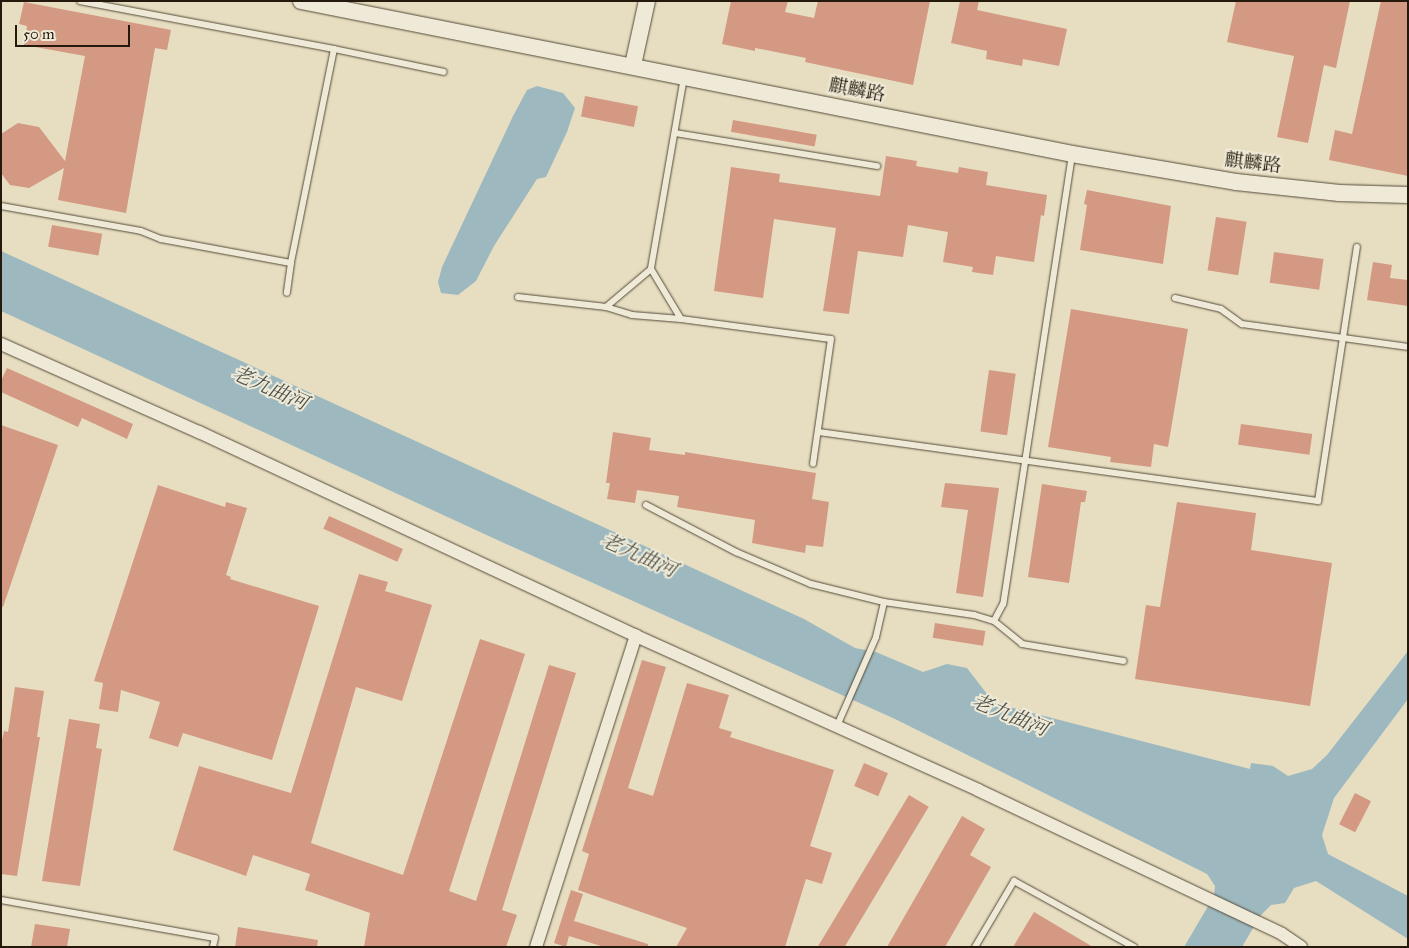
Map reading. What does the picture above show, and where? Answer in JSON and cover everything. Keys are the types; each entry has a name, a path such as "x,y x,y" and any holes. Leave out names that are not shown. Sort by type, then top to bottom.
{"street":[{"name":"麒麟路","path":"301,1 684,75 1072,154 1236,182 1338,192 1408,195"},
{"path":"633,65 647,1"},
{"path":"1,344 208,436 636,636 978,790 1262,925 1301,947"},
{"path":"536,947 636,636"}],"lane":[{"path":"80,1 334,49 444,72"},
{"path":"287,293 291,263 334,49"},
{"path":"606,307 651,269 684,75"},
{"path":"675,133 877,166"},
{"path":"994,620 1003,604 1072,154"},
{"path":"1,206 141,231 161,239 291,263"},
{"path":"818,432 1318,502 1357,247"},
{"path":"651,269 680,319"},
{"path":"518,297 606,307 632,314 831,339 813,464"},
{"path":"1175,298 1221,309 1242,324 1408,347"},
{"path":"646,505 736,552 812,584 884,602 974,615 994,620 1022,644 1124,661"},
{"path":"837,726 876,637 884,602"},
{"path":"975,947 1014,881 1134,947"},
{"path":"1,900 214,938 213,947"}],"water":[{"path":"537,86 563,93 575,108 567,132 546,177 537,179 494,246 476,281 458,295 441,293 438,282 442,267 513,116 527,90"},
{"name":"老九曲河","path":"1,251 804,619 855,648 876,652 923,672 947,664 967,668 994,703 1250,769 1251,763 1273,766 1288,776 1312,769 1327,755 1408,651 1408,699 1334,798 1322,835 1328,854 1408,896 1408,939 1316,881 1294,888 1285,903 1271,905 1260,916 1242,947 1184,947 1214,896 1215,886 1207,874 895,719 493,538 1,311"}],"building":[{"path":"731,1 788,1 785,12 814,18 818,1 930,1 913,85 805,62 806,58 722,44"},
{"path":"960,1 979,1 977,10 1067,29 1059,66 1023,59 1022,66 986,59 987,51 951,43"},
{"path":"1236,1 1350,1 1336,68 1324,65 1308,143 1277,137 1294,56 1227,42"},
{"path":"1381,1 1408,1 1408,176 1329,160 1335,130 1352,134"},
{"path":"24,2 171,30 167,50 155,48 126,213 58,200 64,168 29,188 10,185 1,173 1,134 18,123 39,127 65,161 85,56 24,45 27,26 19,24"},
{"path":"585,96 638,106 634,127 581,117"},
{"path":"733,120 817,135 815,147 731,132"},
{"path":"886,156 917,161 916,166 958,173 959,167 988,172 986,185 1047,195 1044,216 1041,215 1034,262 996,256 993,275 972,272 973,267 943,262 948,232 908,225 903,257 858,251 849,314 823,311 836,228 774,219 763,298 714,291 731,167 780,174 779,182 880,196"},
{"path":"1087,190 1171,206 1163,264 1080,250 1087,205 1084,204"},
{"path":"1216,217 1247,222 1238,275 1208,270"},
{"path":"52,225 102,234 98,256 48,247"},
{"path":"1274,252 1324,259 1319,290 1270,283"},
{"path":"1373,262 1392,265 1390,278 1408,280 1408,306 1367,300"},
{"path":"1071,309 1188,329 1168,447 1154,444 1151,467 1110,462 1111,457 1048,447"},
{"path":"7,368 133,424 127,439 82,418 78,427 1,392 1,381"},
{"path":"989,370 1016,374 1007,435 980,431"},
{"path":"1241,424 1312,434 1309,455 1238,445"},
{"path":"1,425 58,445 3,607 1,606"},
{"path":"613,432 651,438 649,450 685,455 685,452 816,473 812,499 829,502 823,547 806,545 805,553 752,543 755,520 677,507 679,496 637,490 635,503 607,499 610,483 606,483"},
{"path":"945,483 999,488 983,597 956,593 968,510 941,507"},
{"path":"1042,484 1087,491 1085,502 1081,502 1069,583 1028,577"},
{"path":"158,485 225,507 226,502 247,508 226,575 231,577 230,579 319,606 272,760 183,733 178,747 149,738 160,702 121,690 118,712 99,709 103,683 94,681"},
{"path":"1177,502 1256,513 1251,550 1332,563 1310,706 1135,679 1146,605 1160,607"},
{"path":"329,516 403,549 397,562 323,529"},
{"path":"359,574 388,582 385,591 432,605 402,701 356,687 311,843 403,875 480,639 525,654 449,891 476,901 549,665 576,673 502,910 517,915 506,947 364,947 370,913 305,890 310,874 253,855 246,876 173,850 199,766 291,793"},
{"path":"935,623 985,631 983,646 933,638"},
{"path":"642,660 666,667 628,788 653,796 687,683 729,695 719,728 732,732 730,737 834,770 810,846 832,853 822,884 806,879 785,947 676,947 687,928 578,890 589,854 582,851"},
{"path":"15,687 44,691 37,737 40,737 17,876 1,874 1,745 4,731 8,732"},
{"path":"69,719 100,724 96,748 102,749 80,886 42,881"},
{"path":"864,763 888,773 878,796 854,786"},
{"path":"1355,793 1371,801 1355,832 1339,824"},
{"path":"909,795 929,807 845,947 818,946"},
{"path":"962,816 985,829 970,855 991,867 945,947 887,947"},
{"path":"571,890 583,894 574,921 648,944 648,947 604,947 569,936 566,947 554,943"},
{"path":"1034,912 1093,947 1013,947"},
{"path":"35,924 70,929 67,947 31,947"},
{"path":"238,927 318,940 317,947 235,947"}]}
